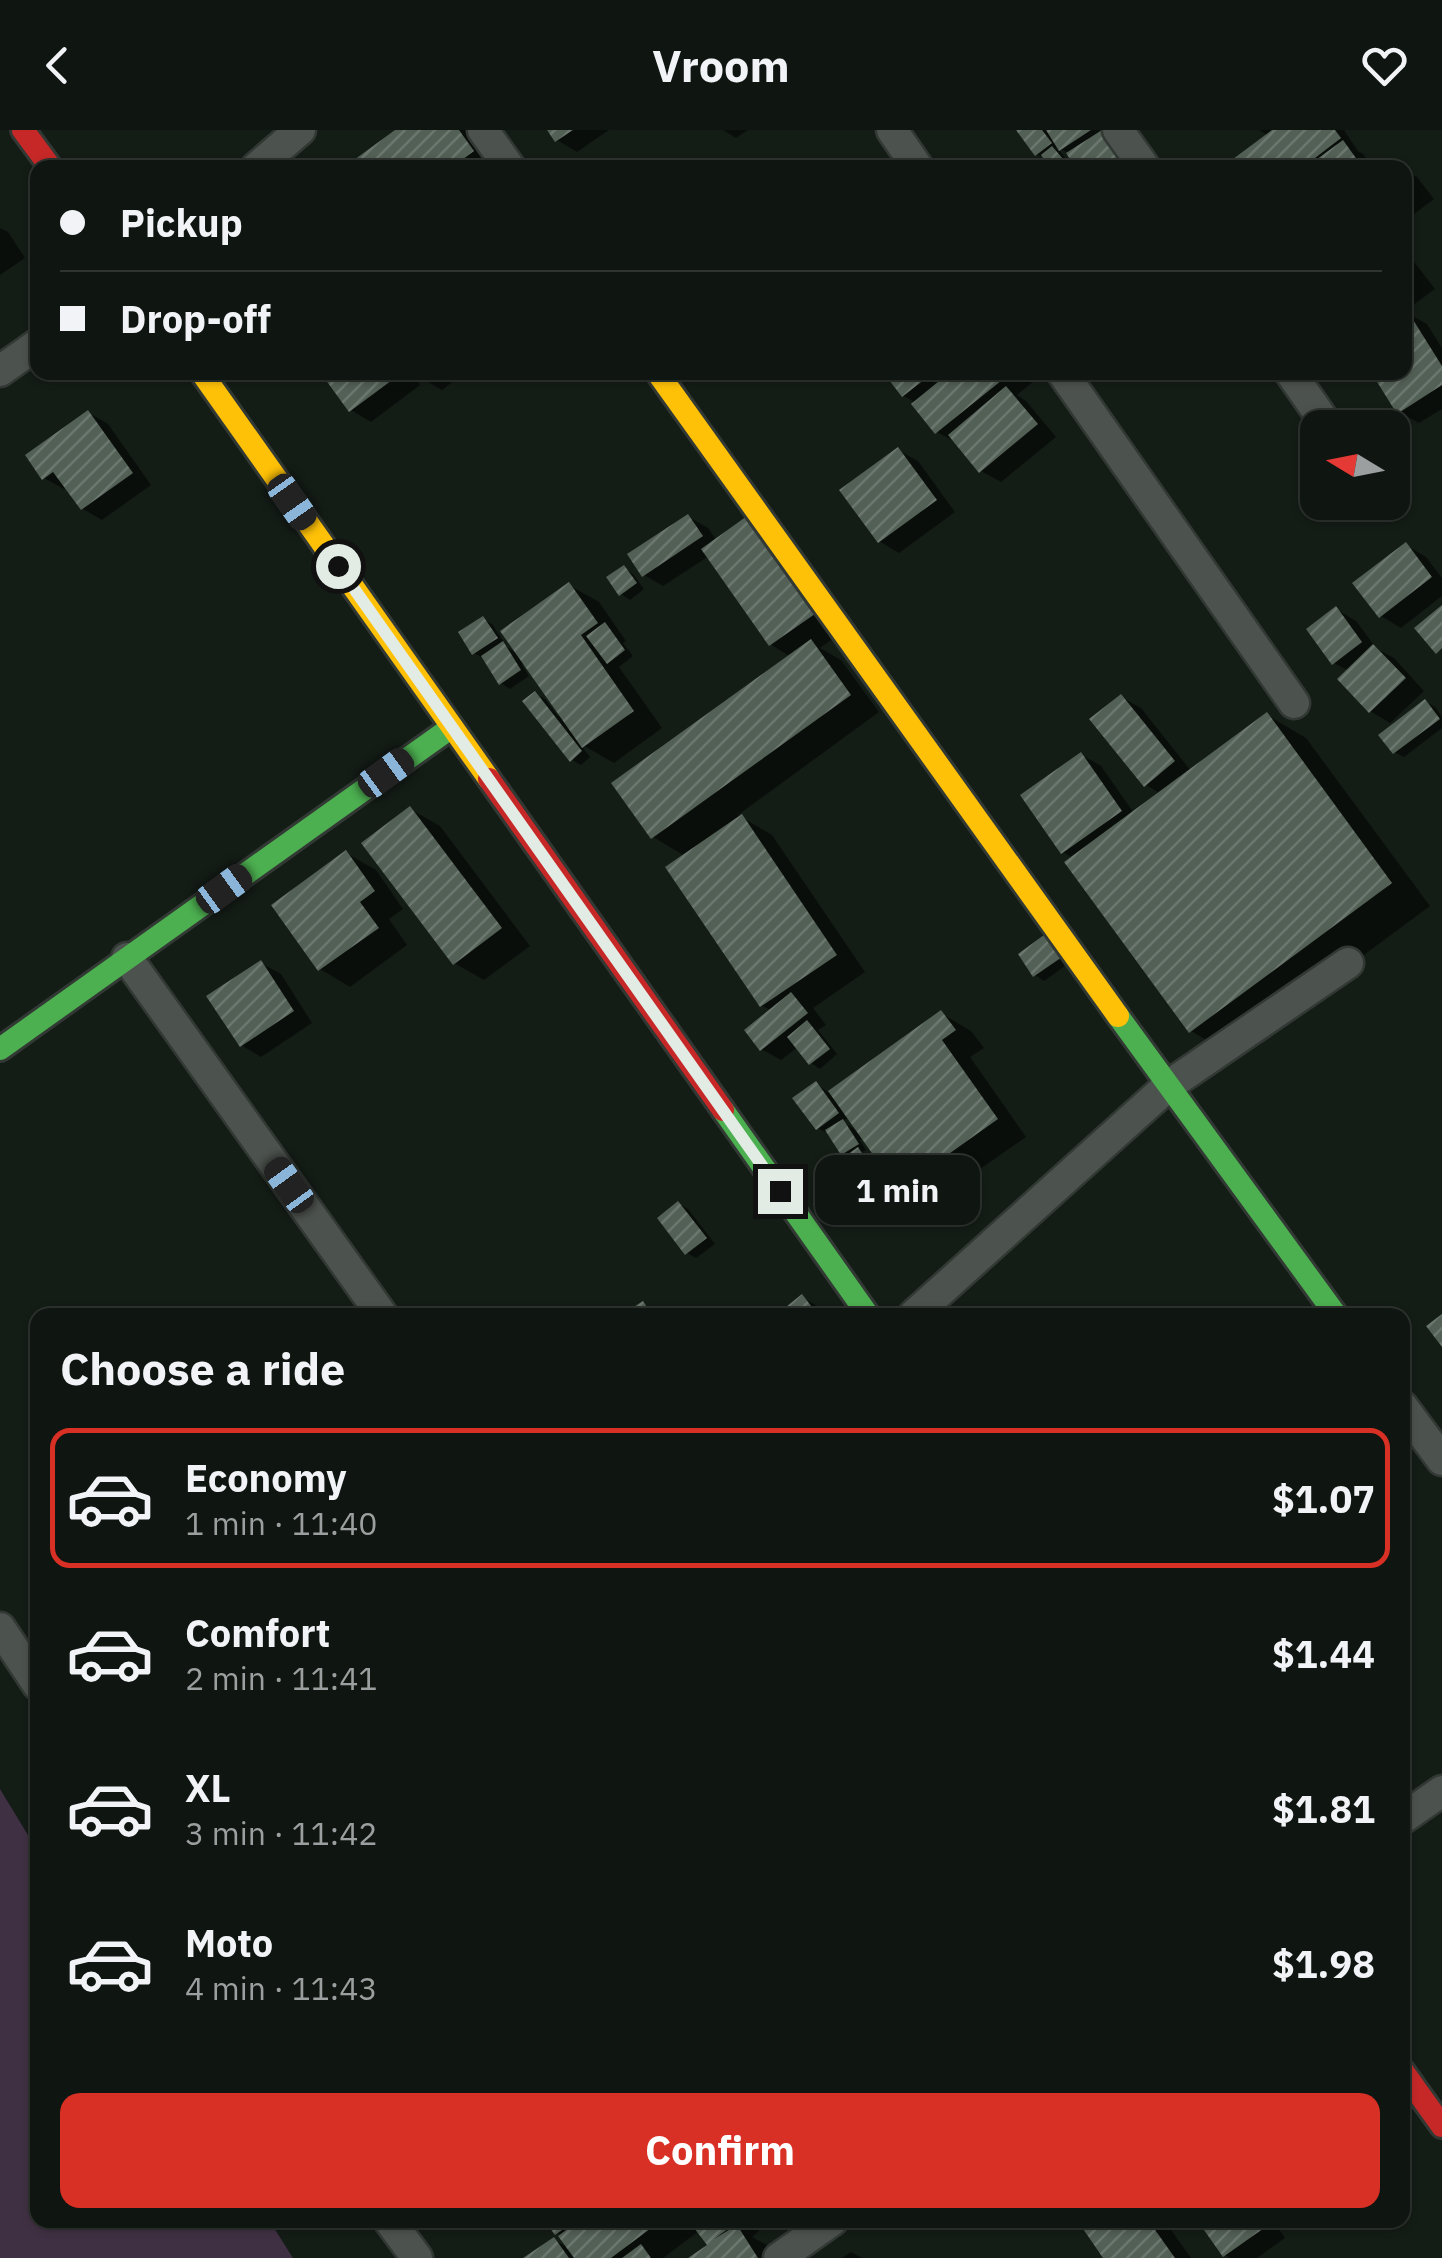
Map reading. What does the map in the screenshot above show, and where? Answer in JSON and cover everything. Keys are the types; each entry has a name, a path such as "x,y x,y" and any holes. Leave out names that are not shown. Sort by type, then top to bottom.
{"street":[{"path":"23,130 45,160"},
{"path":"265,160 300,130"},
{"path":"483,130 504,160"},
{"path":"892,130 913,160"},
{"path":"1118,130 1139,160"},
{"path":"0,371 30,350"},
{"path":"207,380 863,1308"},
{"path":"663,380 1331,1308"},
{"path":"1068,380 1294,703"},
{"path":"1296,380 1316,410"},
{"path":"0,1049 452,727"},
{"path":"127,958 377,1308"},
{"path":"922,1308 1168,1086 1348,963"},
{"path":"1410,1417 1442,1460"},
{"path":"0,1628 30,1673"},
{"path":"1410,1813 1442,1791"},
{"path":"1410,2081 1442,2126"},
{"path":"395,2228 418,2258"},
{"path":"779,2258 822,2228"}],"shaded area":[{"path":"0,1789 30,1838 30,2228 274,2228 293,2258 0,2258"}],"building":[{"path":"395,130 459,130 474,151 462,160 354,160"},
{"path":"547,130 573,130 555,142"},
{"path":"1016,130 1042,130 1052,143 1035,156"},
{"path":"1046,130 1091,130 1059,151"},
{"path":"1102,130 1119,130 1138,160 1070,160 1066,153"},
{"path":"1272,130 1335,130 1341,138 1312,160 1233,159"},
{"path":"1343,140 1357,160 1316,160"},
{"path":"1052,146 1063,159 1044,160 1041,155"},
{"path":"1412,318 1442,366 1442,385 1403,410 1395,410 1376,380 1412,380"},
{"path":"326,380 392,380 349,412"},
{"path":"889,380 924,380 902,397"},
{"path":"940,380 1002,380 935,434 911,404"},
{"path":"1006,386 1038,424 979,473 948,435"},
{"path":"88,410 133,473 81,510 53,472 42,480 25,455"},
{"path":"898,447 937,500 878,543 839,490"},
{"path":"754,511 822,609 769,646 701,549"},
{"path":"688,514 703,536 642,577 627,554"},
{"path":"1406,542 1432,577 1379,618 1352,583"},
{"path":"624,565 637,583 619,596 606,577"},
{"path":"569,582 598,623 581,635 634,711 582,748 500,631"},
{"path":"1442,605 1442,648 1436,654 1414,628"},
{"path":"1336,606 1362,642 1332,665 1306,629"},
{"path":"483,616 498,638 472,655 458,632"},
{"path":"605,622 625,650 607,664 586,636"},
{"path":"811,639 851,695 651,839 611,783"},
{"path":"503,641 521,670 499,685 481,656"},
{"path":"1373,644 1406,678 1369,713 1337,679"},
{"path":"535,691 582,751 570,762 522,701"},
{"path":"1121,694 1175,761 1144,787 1089,719"},
{"path":"1425,699 1440,719 1393,754 1378,735"},
{"path":"1267,712 1392,883 1189,1033 1064,862"},
{"path":"1081,752 1122,811 1061,854 1020,795"},
{"path":"410,806 502,928 453,965 361,843"},
{"path":"742,814 837,955 760,1007 665,867"},
{"path":"346,850 375,891 360,902 379,928 318,971 271,905"},
{"path":"1048,932 1065,955 1033,977 1018,954"},
{"path":"261,960 294,1011 240,1047 206,996"},
{"path":"791,992 808,1013 760,1051 744,1030"},
{"path":"941,1010 956,1030 942,1040 998,1119 898,1190 828,1091"},
{"path":"807,1020 830,1049 809,1065 787,1037"},
{"path":"816,1081 839,1113 816,1130 792,1098"},
{"path":"843,1119 859,1144 841,1155 825,1130"},
{"path":"858,1147 868,1162 851,1174 841,1159"},
{"path":"923,1178 938,1200 910,1219 895,1197"},
{"path":"678,1201 707,1238 685,1255 657,1218"},
{"path":"802,1294 813,1308 785,1308"},
{"path":"1442,1314 1442,1347 1426,1326"},
{"path":"569,2228 651,2228 611,2258 574,2258 558,2236"},
{"path":"694,2228 729,2228 714,2239 739,2228 758,2258 688,2258 707,2245"},
{"path":"1082,2228 1154,2228 1175,2258 1103,2258"},
{"path":"1203,2228 1264,2228 1223,2257"},
{"path":"554,2237 569,2258 523,2258"},
{"path":"641,2244 651,2258 622,2258"}],"traffic: fast":[{"path":"0,1049 452,727"},
{"path":"1118,1016 1331,1308"},
{"path":"723,1110 863,1308"}],"traffic: slow":[{"path":"207,380 489,779"},
{"path":"663,380 1118,1016"}],"traffic: jam":[{"path":"23,130 45,160"},
{"path":"489,779 723,1110"},
{"path":"1410,2081 1442,2126"}],"route":[{"path":"338,566 780,1191"}]}
